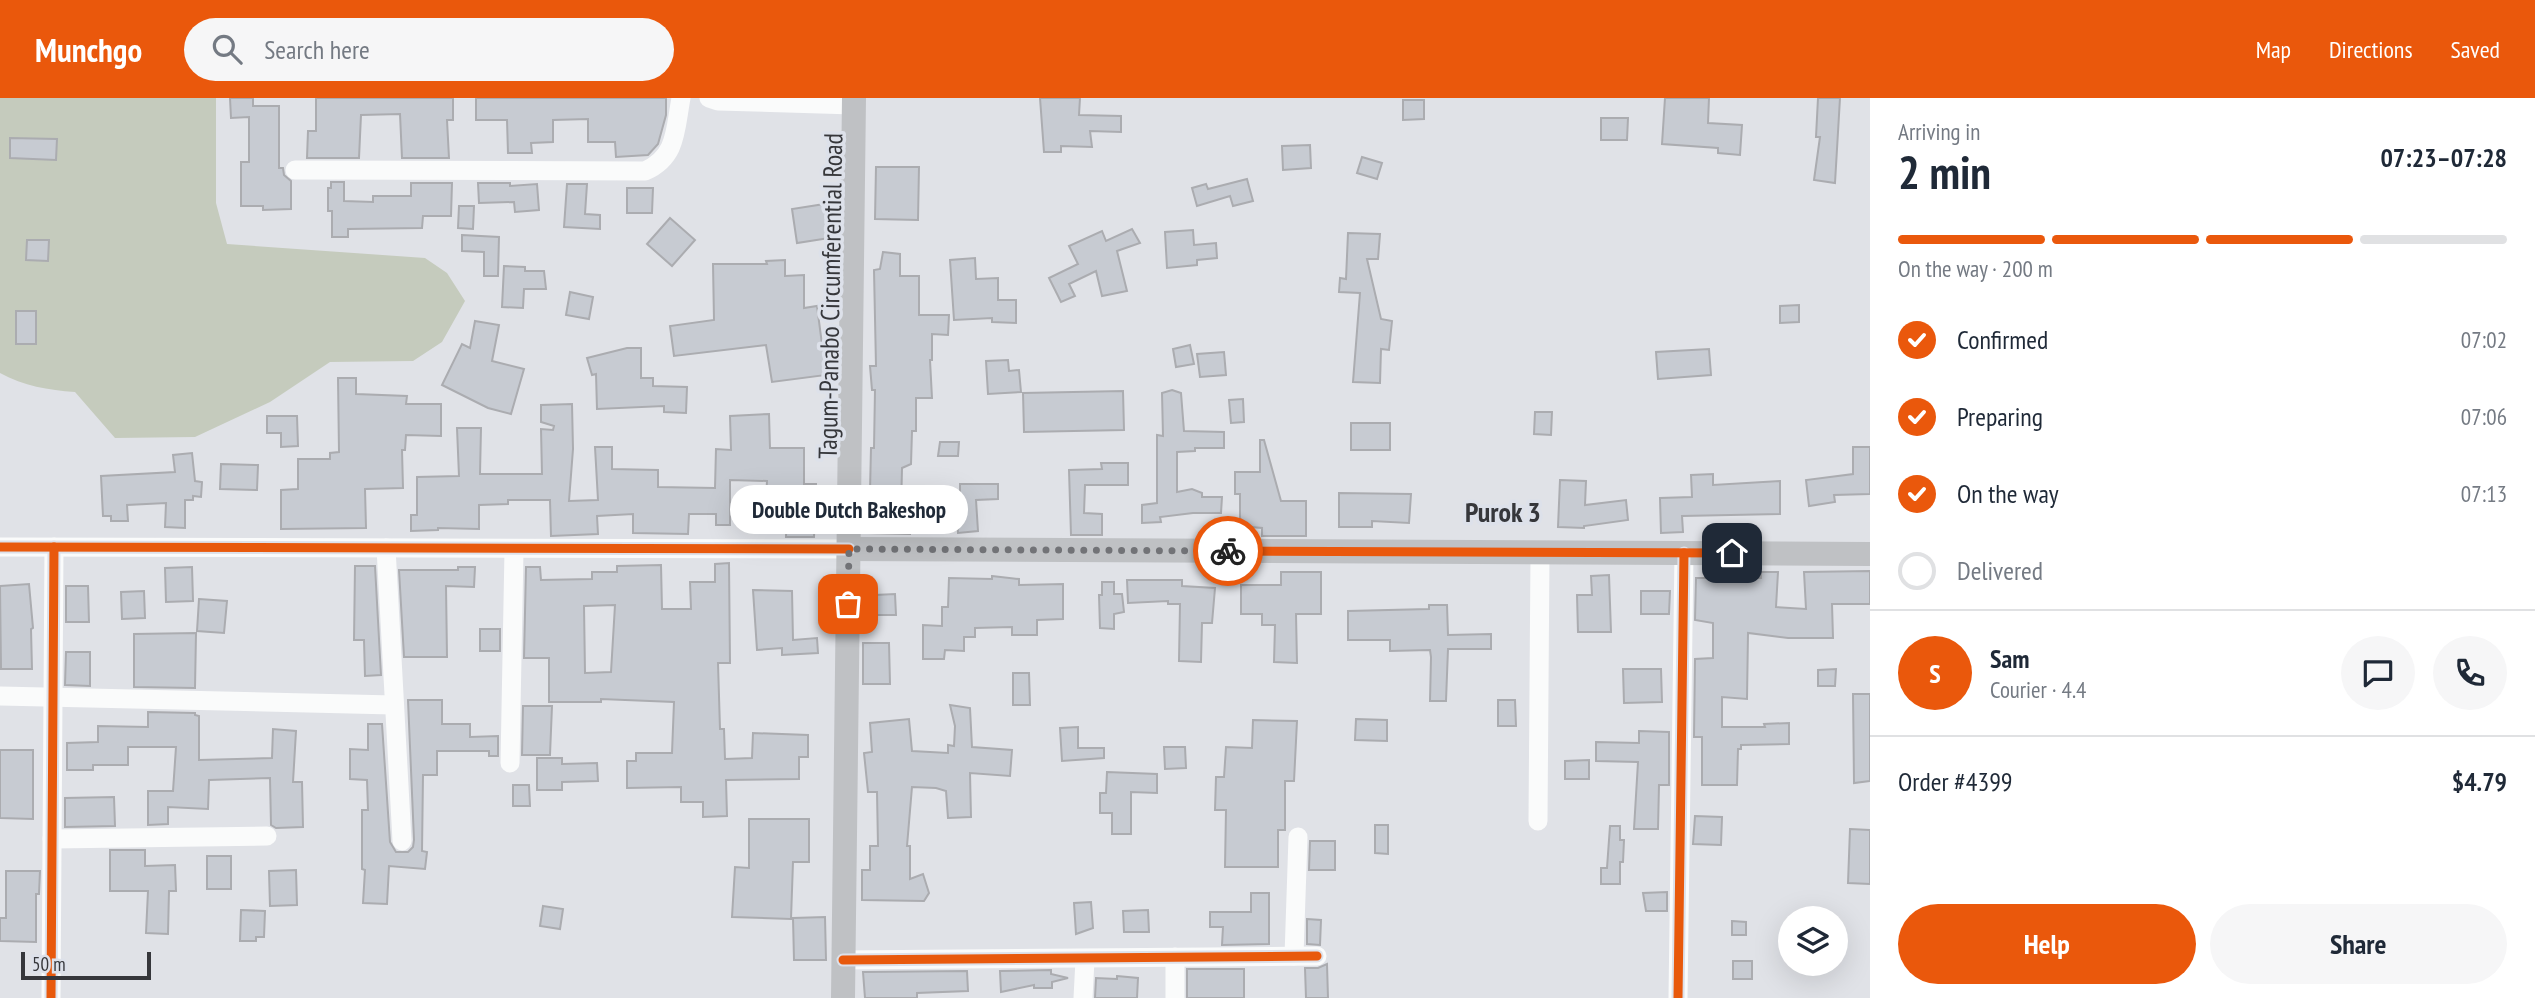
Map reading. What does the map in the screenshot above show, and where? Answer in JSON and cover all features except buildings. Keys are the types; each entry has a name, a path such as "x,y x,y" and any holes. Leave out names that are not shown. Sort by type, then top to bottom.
{"main road":[{"name":"Tagum-Panabo Circumferential Road","path":"843,998 854,101"},
{"path":"849,549 1870,554"}],"street":[{"path":"295,170 645,171 659,165 669,153 681,98"},
{"path":"709,98 718,101 854,101"},
{"path":"0,547 849,549"},
{"path":"51,998 54,547"},
{"path":"386,548 401,841"},
{"path":"510,763 514,550"},
{"path":"1538,821 1539,552"},
{"path":"1678,998 1684,553"},
{"path":"0,696 394,705"},
{"path":"52,839 267,836"},
{"path":"1294,956 1298,837"},
{"path":"844,960 1317,956"},
{"path":"1175,957 1175,998"},
{"path":"1083,998 1085,960"}],"shaded area":[{"path":"0,98 216,98 216,203 227,244 425,258 447,273 465,301 442,342 413,361 330,362 270,402 195,437 115,438 75,392 36,387 0,373"}],"cycle path":[{"path":"0,547 849,549"},
{"path":"51,998 54,547"},
{"path":"1678,998 1684,553"},
{"path":"843,960 1317,956"}],"way so far":[{"path":"848,604 849,549 1228,551"}],"place":[{"name":"Double Dutch Bakeshop","path":"848,604"}],"district":[{"name":"Purok 3","path":"1503,511"}],"route":[{"path":"1228,551 1732,553"}]}
